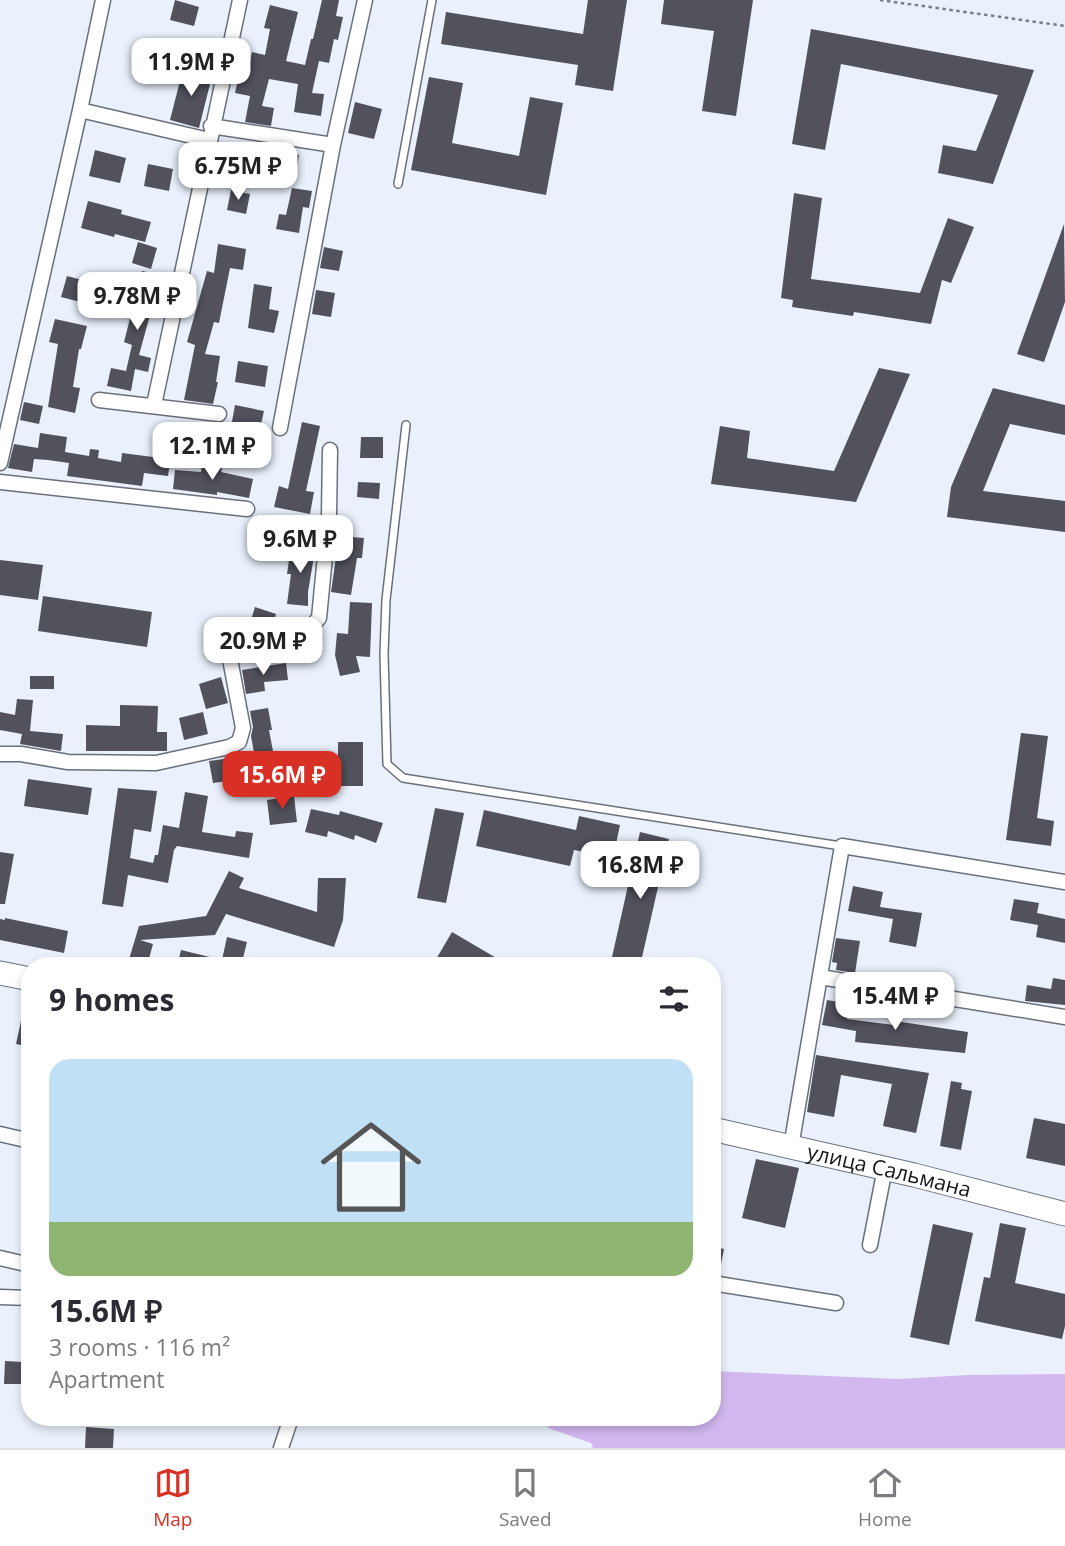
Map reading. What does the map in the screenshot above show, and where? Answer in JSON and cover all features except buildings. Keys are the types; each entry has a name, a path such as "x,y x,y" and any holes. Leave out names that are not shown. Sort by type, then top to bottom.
{"main road":[{"path":"0,973 21,977"},
{"name":"улица Сальмана","path":"721,1131 885,1168 1065,1214"}],"street":[{"path":"0,463 103,0"},
{"path":"154,405 240,0"},
{"path":"281,428 333,145 365,0"},
{"path":"80,110 210,133 333,145"},
{"path":"99,400 219,414"},
{"path":"0,754 21,754 68,762 156,763 229,747 239,742 243,728 230,659 234,648 245,641 277,638 308,630 319,618 329,515 330,450"},
{"path":"0,482 247,509"},
{"path":"791,1147 842,846 1065,882"},
{"path":"820,977 1065,1017"},
{"path":"0,1134 21,1139"},
{"path":"870,1245 885,1168"},
{"path":"0,1258 21,1263"},
{"path":"721,1284 835,1303"},
{"path":"0,1297 21,1298"},
{"path":"281,1448 288,1426"}],"lane":[{"path":"398,184 432,0"},
{"path":"406,425 386,600 387,764 403,778 842,846"}],"path":[{"path":"880,0 1065,26"}],"shaded area":[{"path":"721,1371 899,1379 1065,1374 1065,1448 593,1448 591,1443 548,1428 721,1426"}]}
